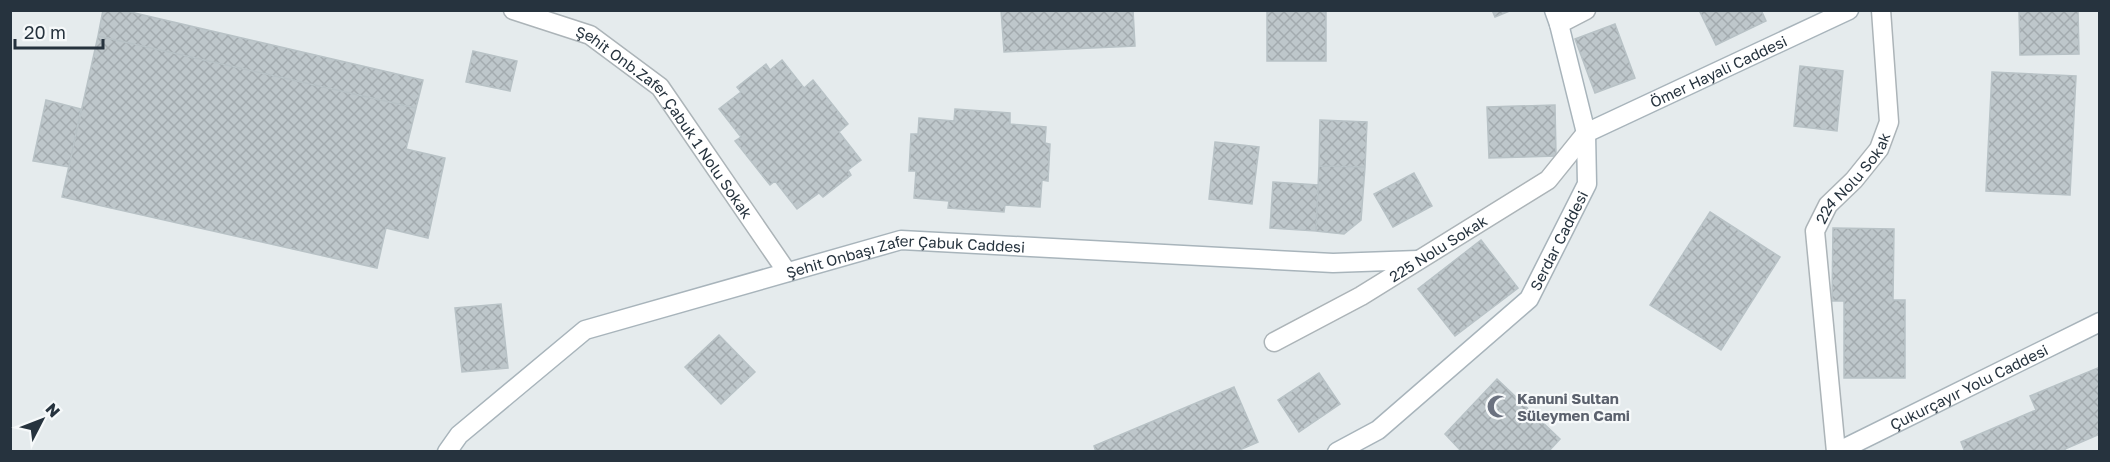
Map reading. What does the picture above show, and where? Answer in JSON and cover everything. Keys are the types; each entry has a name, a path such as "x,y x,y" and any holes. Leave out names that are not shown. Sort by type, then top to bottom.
{"street":[{"name":"Şehit Onb.Zafer Çabuk 1 Nolu Sokak","path":"513,10 590,35 660,87 787,272"},
{"path":"1557,17 1586,10"},
{"name":"Ömer Hayali Caddesi","path":"1586,133 1849,10"},
{"name":"224 Nolu Sokak","path":"1836,452 1815,231 1828,205 1854,180 1880,148 1889,122 1881,10"},
{"name":"Serdar Caddesi","path":"1337,452 1378,430 1529,299 1587,184 1586,133 1557,17"},
{"name":"225 Nolu Sokak","path":"1274,342 1361,296 1548,180 1586,133"},
{"name":"Şehit Onbaşı Zafer Çabuk Caddesi","path":"447,452 459,435 585,330 900,240 1333,262 1418,260"},
{"name":"Çukurçayır Yolu Caddesi","path":"1836,452 2100,322"}],"building":[{"path":"103,10 122,10 423,80 416,108 98,36"},
{"path":"1001,10 1133,10 1135,46 1004,52"},
{"path":"1267,10 1326,10 1326,61 1267,61"},
{"path":"1492,10 1512,10 1495,17"},
{"path":"1699,10 1761,10 1766,21 1716,45"},
{"path":"2019,10 2078,10 2079,54 2020,55"},
{"path":"1615,24 1635,78 1595,93 1575,39"},
{"path":"98,36 416,108 406,149 445,158 428,238 386,228 377,268 62,197"},
{"path":"473,51 517,61 510,91 466,82"},
{"path":"782,60 804,88 813,80 848,124 839,132 861,160 848,170 851,175 823,197 819,193 797,209 775,181 770,185 735,141 741,137 719,109 741,92 737,87 766,64 770,70"},
{"path":"1800,66 1843,71 1837,131 1794,126"},
{"path":"1992,72 2076,76 2070,195 1986,191"},
{"path":"46,100 81,109 69,167 33,161"},
{"path":"1555,105 1556,156 1489,158 1487,107"},
{"path":"955,109 1010,113 1010,124 1046,127 1045,143 1050,144 1048,181 1042,180 1040,207 1005,205 1004,212 948,208 949,201 914,198 916,171 909,171 911,134 918,134 919,118 954,121"},
{"path":"1320,120 1367,122 1365,167 1319,166"},
{"path":"1215,142 1259,147 1252,204 1209,199"},
{"path":"1319,166 1365,167 1361,220 1344,234 1316,231"},
{"path":"1414,173 1432,206 1393,227 1374,194"},
{"path":"1273,182 1318,185 1316,231 1270,228"},
{"path":"1710,212 1780,257 1721,350 1650,305"},
{"path":"1833,228 1894,229 1893,300 1905,300 1905,378 1844,378 1844,301 1832,301"},
{"path":"1481,240 1518,288 1455,336 1418,289"},
{"path":"501,304 508,368 462,372 455,308"},
{"path":"719,335 755,372 721,404 685,367"},
{"path":"2100,367 2100,434 2065,449 2066,452 1965,452 1961,442 2036,410 2030,396"},
{"path":"1319,373 1340,404 1299,432 1278,400"},
{"name":"Kanuni Sultan Süleymen Cami","path":"1497,379 1560,439 1548,452 1462,452 1445,434"},
{"path":"1234,387 1258,442 1235,452 1096,452 1094,446"}],"place":[{"name":"Kanuni Sultan Süleymen Cami","path":"1499,407"}]}
